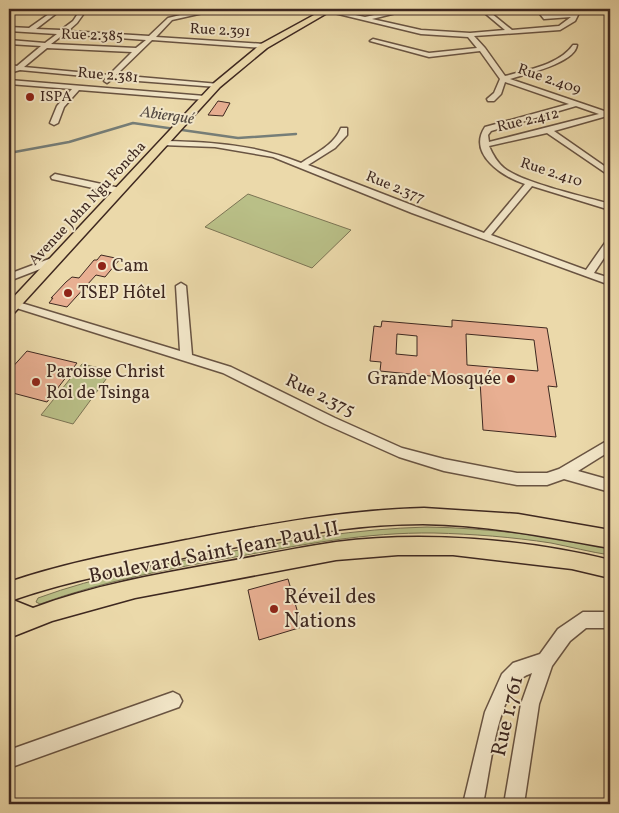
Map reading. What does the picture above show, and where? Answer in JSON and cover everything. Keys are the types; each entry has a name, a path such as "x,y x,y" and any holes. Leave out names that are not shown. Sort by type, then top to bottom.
{"main road":[{"name":"Avenue John Ngu Foncha","path":"11,307 218,85 264,46 329,9"},
{"name":"Boulevard Saint Jean Paul II","path":"9,592 30,584 136,558 293,528 362,519 422,517 501,520 572,530 610,539"},
{"name":"Boulevard Saint Jean Paul II","path":"9,628 52,612 135,588 336,551 398,546 453,546 572,560 610,570"},
{"path":"9,609 34,619"}],"street":[{"path":"30,30 59,9"},
{"path":"9,75 63,33 75,22 84,9"},
{"path":"329,9 421,32 470,35 509,34 560,28 568,24 574,12"},
{"path":"364,18 409,9"},
{"path":"483,9 509,34"},
{"path":"539,9 544,17 574,12"},
{"path":"101,89 170,19 201,12"},
{"path":"388,32 396,27"},
{"name":"Rue 2.391","path":"9,28 264,46"},
{"name":"Rue 2.409","path":"470,35 492,60 503,79 608,114"},
{"path":"381,36 373,41 429,55 483,50"},
{"name":"Rue 2.385","path":"11,43 138,50"},
{"path":"491,99 496,94 503,79 557,61 570,55 575,46"},
{"path":"9,66 111,77 218,85"},
{"name":"Rue 2.381","path":"9,82 205,98"},
{"path":"54,123 61,106 78,87"},
{"path":"485,145 484,135 488,129 575,104"},
{"name":"Rue 2.412","path":"485,145 608,114"},
{"path":"302,165 332,146 343,135 344,130"},
{"path":"548,130 610,174"},
{"name":"Rue 2.377","path":"165,143 234,148 275,155 396,204 610,282"},
{"name":"Rue 2.410","path":"485,145 490,158 502,171 530,183 610,207"},
{"path":"55,177 120,191"},
{"path":"485,236 530,183"},
{"path":"588,274 610,242"},
{"path":"9,278 57,259"},
{"path":"181,286 186,358"},
{"name":"Rue 2.375","path":"11,307 227,370 330,421 399,452 444,465 517,479 547,478 564,474 607,449"},
{"path":"564,474 610,486"},
{"name":"Rue 1.761","path":"514,804 530,704 545,661 564,636 582,620 610,620"},
{"path":"473,804 487,740 502,689 515,671 545,661"},
{"path":"9,759 173,701"}],"green space":[{"path":"248,194 351,230 312,268 205,227"},
{"path":"82,364 112,371 73,424 41,415"},
{"path":"427,527 519,533 565,540 610,548 610,555 551,543 492,536 409,533 359,537 309,544 136,576 40,604 36,602 38,598 83,583 199,557 324,536 374,530"}],"building":[{"path":"218,101 230,103 223,116 208,115"},
{"path":"101,255 120,259 105,277 96,275 67,307 49,303 53,298 51,298 66,282 72,277 79,278 94,260 97,260"},
{"name":"Grande Mosquée","path":"452,320 547,328 557,387 548,386 556,437 483,430 480,381 380,371 381,362 370,361 374,326 381,327 382,321 452,327","holes":["397,334 417,336 417,356 396,354","466,334 534,340 538,371 467,365"]},
{"name":"Paroisse Christ Roi de Tsinga","path":"27,351 77,363 47,402 9,392 9,371"},
{"name":"Réveil des Nations","path":"288,579 302,627 259,640 248,590"}],"waterway":[{"name":"Abiergué","path":"9,153 69,142 133,123 238,138 296,134"}],"place":[{"name":"ISPA","path":"30,97"},
{"name":"Cam","path":"102,266"},
{"name":"TSEP Hôtel","path":"68,293"},
{"name":"Grande Mosquée","path":"511,379"},
{"name":"Paroisse Christ Roi de Tsinga","path":"36,382"},
{"name":"Réveil des Nations","path":"274,609"}]}
